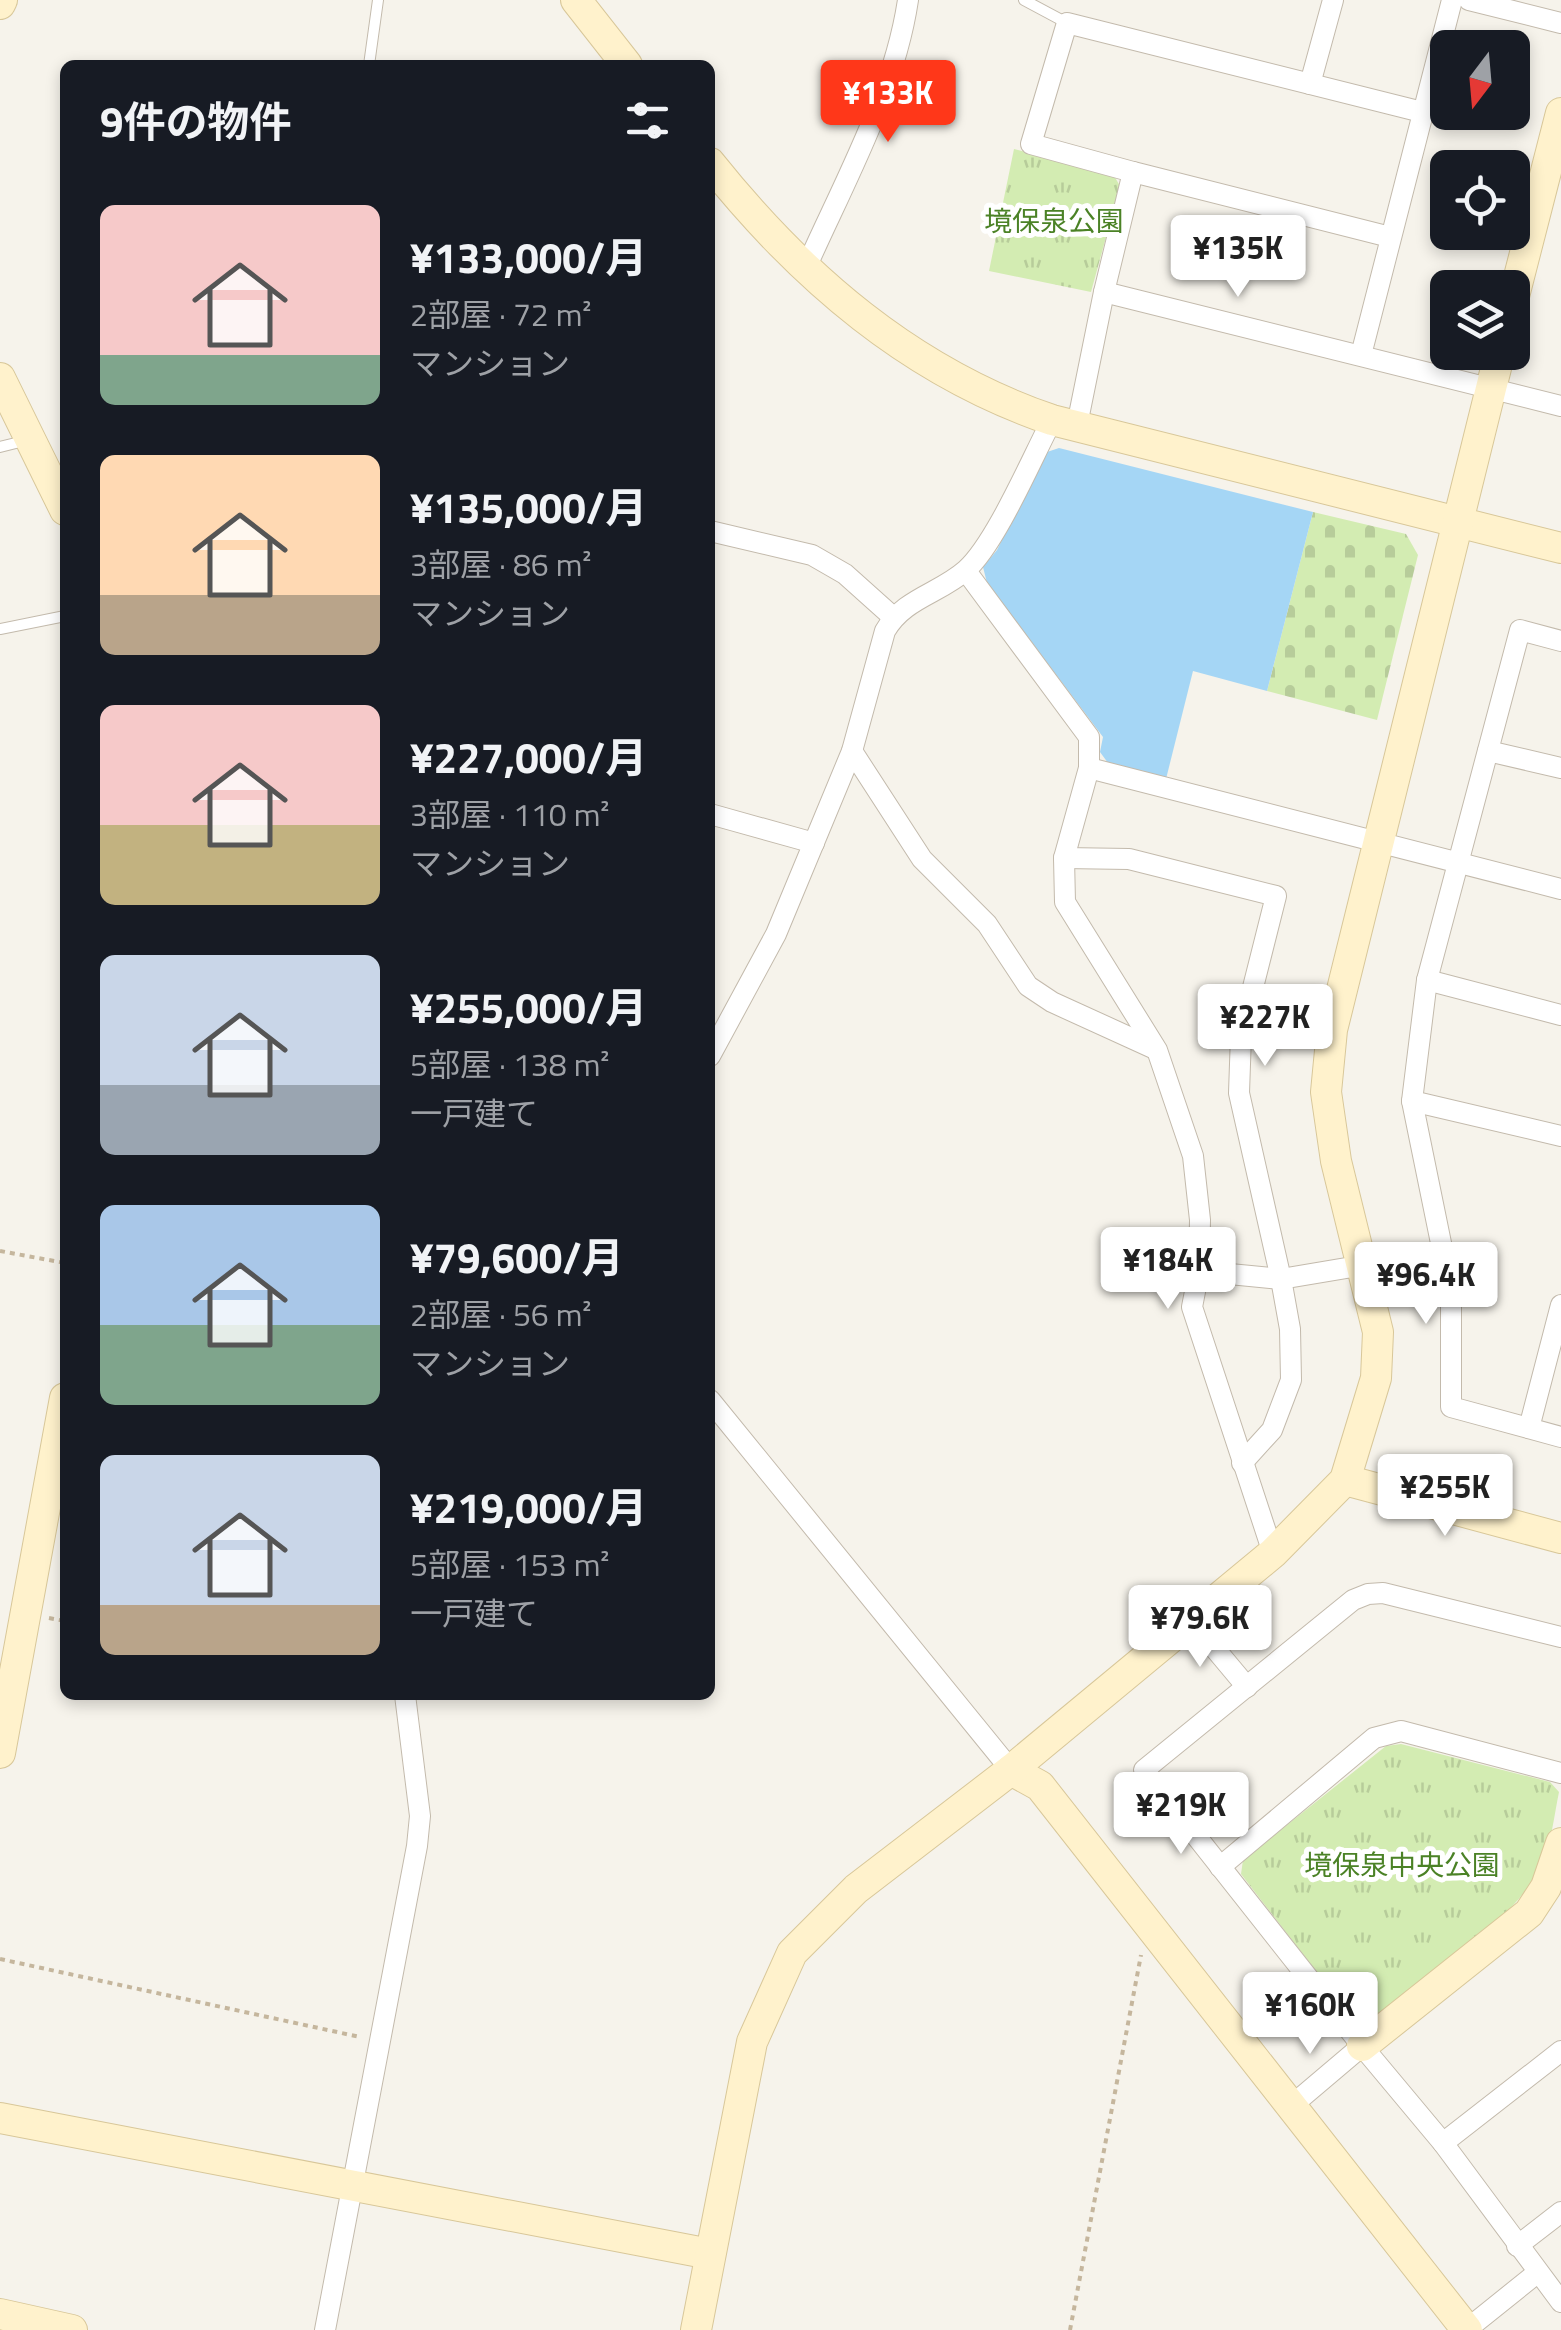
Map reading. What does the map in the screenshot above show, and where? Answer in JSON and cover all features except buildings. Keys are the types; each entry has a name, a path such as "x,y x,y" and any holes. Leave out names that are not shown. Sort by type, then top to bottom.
{"street":[{"path":"576,0 624,60"},
{"path":"805,270 881,98 908,0"},
{"path":"1310,84 1333,0"},
{"path":"1360,356 1452,0"},
{"path":"1469,0 1561,23"},
{"path":"1390,236 1031,144 1067,23 1422,112"},
{"path":"1521,270 1561,113"},
{"path":"715,169 805,270 862,319 939,372 1005,404 1561,548"},
{"path":"715,1047 776,934 852,751 885,631 908,604 966,571 1064,422 1104,292 1133,172"},
{"path":"1104,292 1561,406"},
{"path":"696,2330 752,2042 792,1953 856,1889 1011,1770 1273,1553 1345,1480 1376,1378 1378,1332 1336,1161 1326,1092 1332,1030 1496,370"},
{"path":"0,378 30,439 57,472"},
{"path":"715,531 812,555 845,574 894,617"},
{"path":"966,571 1089,737 1089,768 1064,858 1065,902 1157,1050 1193,1156 1200,1220 1200,1271 1192,1308 1273,1553"},
{"path":"1561,641 1520,630 1426,980 1412,1101 1451,1292 1451,1407 1561,1437"},
{"path":"852,751 922,859 986,924 1028,986 1052,1002 1157,1050"},
{"path":"1488,751 1561,768"},
{"path":"1089,768 1561,889"},
{"path":"715,815 814,843"},
{"path":"1064,858 1129,859 1276,896 1242,1036 1239,1093 1281,1279 1290,1329 1291,1380 1272,1430 1242,1462"},
{"path":"1426,980 1561,1015"},
{"path":"1412,1101 1561,1136"},
{"path":"1200,1271 1281,1279 1440,1252"},
{"path":"1529,1428 1561,1305"},
{"path":"715,1406 1011,1770 1040,1786 1466,2330 1537,2272"},
{"path":"0,1754 60,1425"},
{"path":"1345,1480 1561,1538"},
{"path":"1561,1637 1382,1594 1368,1594 1353,1600 1144,1770 1443,2143 1561,2302"},
{"path":"1191,1620 1247,1687"},
{"path":"326,2330 418,1846 420,1816 406,1700"},
{"path":"1220,1866 1374,1738 1401,1731 1561,1773"},
{"path":"1290,2106 1554,1889 1561,1843"},
{"path":"1443,2143 1561,2051"},
{"path":"0,2118 710,2254"},
{"path":"1518,2246 1561,2212"},
{"path":"0,2314 72,2330"}],"lane":[{"path":"370,60 378,0"},
{"path":"1024,0 1067,23"},
{"path":"0,447 30,439"},
{"path":"0,629 60,617"}],"path":[{"path":"0,1252 60,1262"},
{"path":"1070,2330 1148,1921"},
{"path":"0,1959 379,2042"}],"green space":[{"name":"境保泉公園","path":"1014,149 1113,174 1120,186 1091,292 989,271"},
{"path":"1313,512 1406,534 1418,555 1377,720 1267,691"},
{"name":"境保泉中央公園","path":"1401,1744 1550,1782 1559,1792 1544,1860 1509,1910 1374,2021 1352,2018 1241,1874 1243,1860 1386,1746"}],"water":[{"path":"1059,448 1313,512 1267,691 1193,671 1166,779 1108,763 1100,752 1103,737 987,583 983,567 997,550 1044,453"}]}
